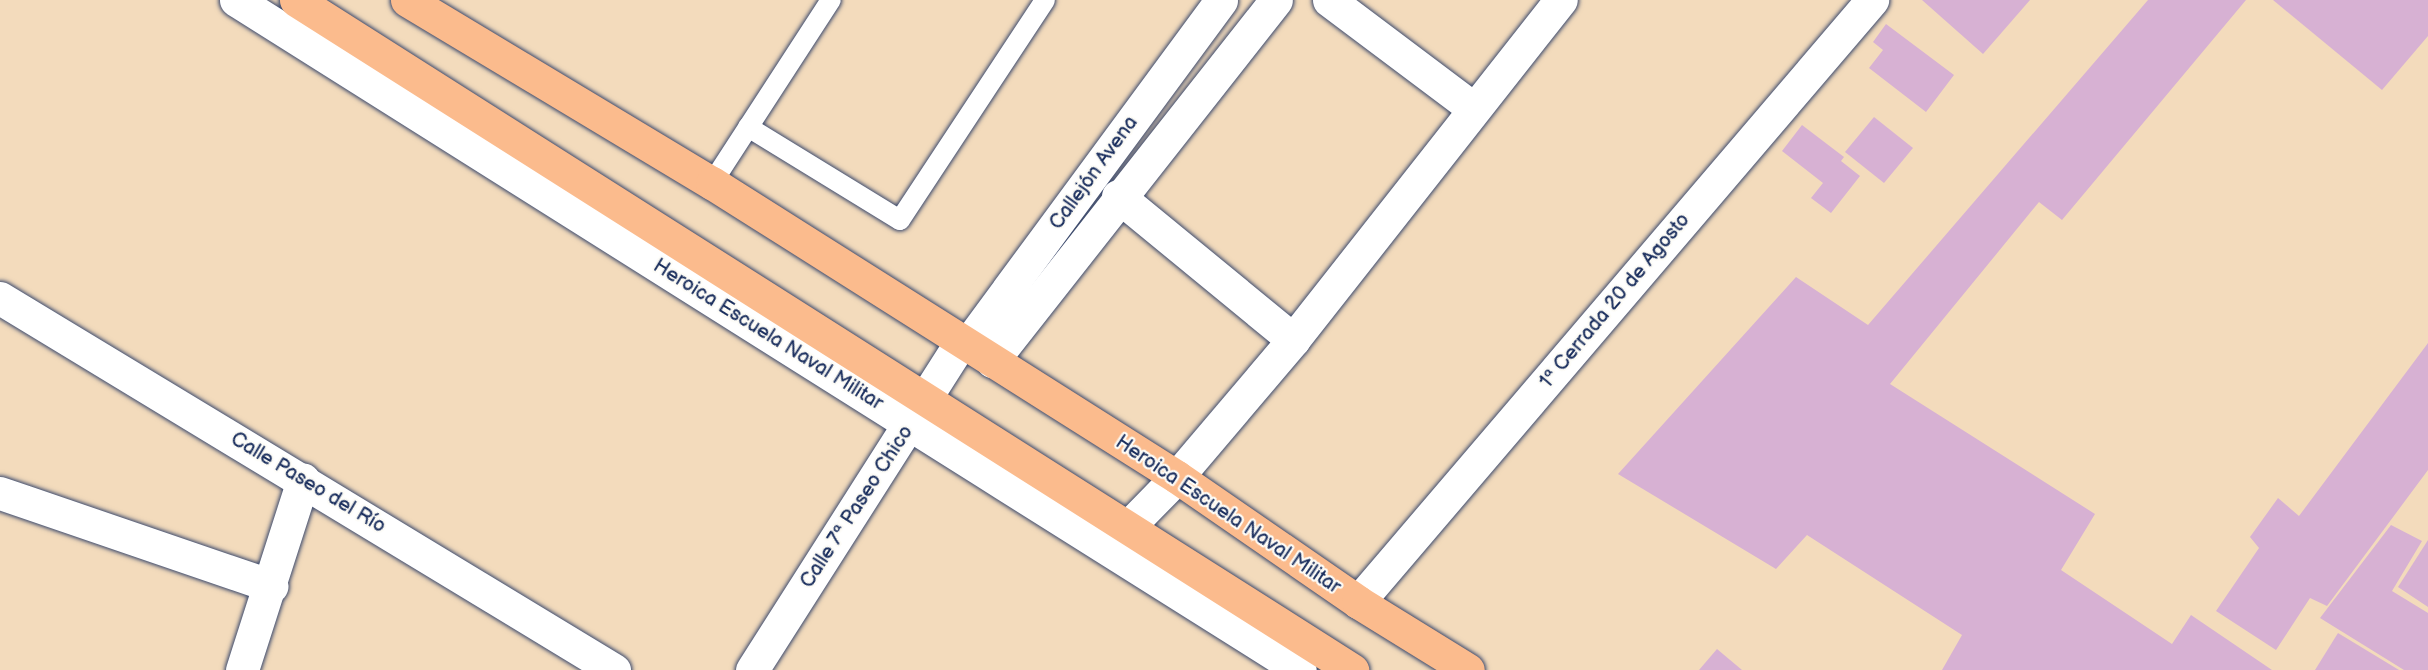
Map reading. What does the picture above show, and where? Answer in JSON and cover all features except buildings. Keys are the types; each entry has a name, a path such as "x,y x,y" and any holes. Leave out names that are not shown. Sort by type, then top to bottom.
{"main road":[{"name":"Heroica Escuela Naval Militar","path":"296,0 918,413 1126,529 1352,670"},
{"name":"Heroica Escuela Naval Militar","path":"407,0 712,183 1177,477 1358,602 1468,670"}],"street":[{"name":"Heroica Escuela Naval Militar","path":"236,0 918,413 1300,670"},
{"name":"Callejón Avena","path":"973,349 1221,0"},
{"path":"973,349 1118,196 1276,0"},
{"path":"1329,0 1473,108"},
{"path":"1126,529 1177,477 1293,340 1473,108 1561,0"},
{"name":"1ª Cerrada 20 de Agosto","path":"1358,602 1872,0"},
{"path":"1118,196 1293,340"},
{"name":"Calle Paseo del Río","path":"0,298 614,670"},
{"name":"Calle 7ª Paseo Chico","path":"752,670 918,413 973,349"},
{"path":"242,670 271,586 303,480"},
{"path":"0,493 271,586"}],"lane":[{"path":"712,183 831,0"},
{"path":"748,127 900,220 1045,0"}]}
